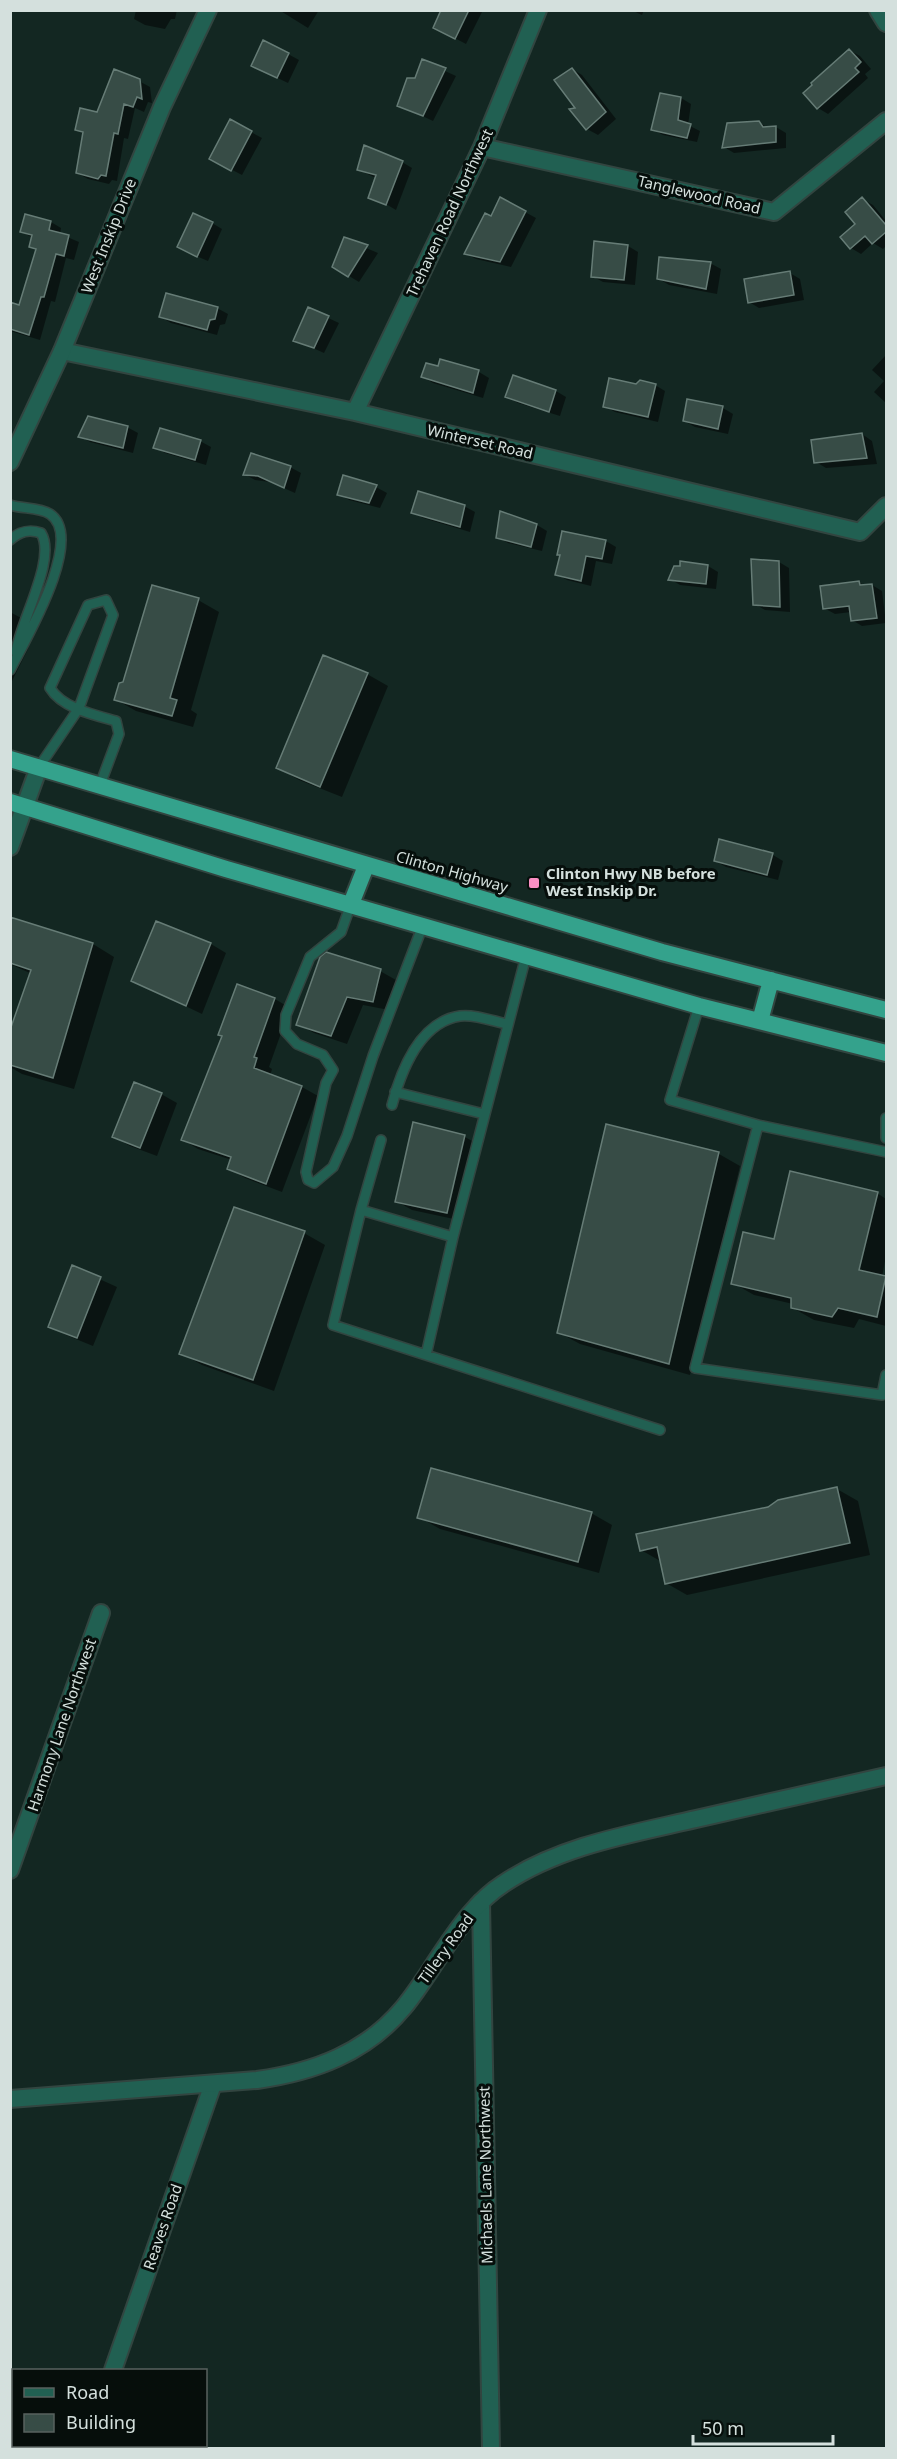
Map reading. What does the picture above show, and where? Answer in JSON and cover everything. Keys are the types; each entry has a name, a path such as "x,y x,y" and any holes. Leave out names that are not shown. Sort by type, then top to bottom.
{"highway":[{"name":"Clinton Highway","path":"10,759 662,952 886,1010"},
{"path":"18,805 226,869 699,1006 886,1053"},
{"path":"351,904 366,866"},
{"path":"760,1021 771,980"}],"street":[{"name":"West Inskip Drive","path":"10,462 62,351 162,107 208,10"},
{"name":"Trehaven Road Northwest","path":"355,412 482,147 538,10"},
{"path":"878,10 886,23"},
{"name":"Tanglewood Road","path":"482,147 774,212 886,121"},
{"name":"Winterset Road","path":"62,351 355,412 860,532 886,506"},
{"path":"10,847 18,805 39,767"},
{"name":"Harmony Lane Northwest","path":"10,1870 101,1613"},
{"name":"Tillery Road","path":"10,2099 213,2084 290,2075 321,2066 363,2044 404,2007 459,1928 481,1902 501,1885 527,1869 583,1847 886,1776"},
{"name":"Michaels Lane Northwest","path":"481,1902 491,2448"},
{"name":"Reaves Road","path":"113,2369 213,2084"}],"lane":[{"path":"10,505 42,510 52,515 58,524 61,540 61,555 45,601 12,667"},
{"path":"10,540 18,534 33,531 41,533 46,548 37,589 18,638 12,667"},
{"path":"39,767 79,708 113,615 106,600 88,605 50,688 56,697 79,708 116,721 119,734 100,785"},
{"path":"351,904 341,932 310,957 286,1015 285,1031 297,1044 323,1054 333,1070 326,1083 306,1172 308,1180 314,1183 333,1167 347,1136 373,1056 423,925"},
{"path":"426,1355 453,1237 526,956"},
{"path":"699,1006 670,1100 758,1125 886,1152"},
{"path":"392,1105 399,1079 416,1047 439,1024 461,1016 507,1024"},
{"path":"396,1092 484,1114"},
{"path":"886,1118 886,1138"},
{"path":"758,1125 695,1368 882,1395 886,1375"},
{"path":"381,1140 333,1325 660,1430"},
{"path":"361,1210 453,1237"}],"building":[{"path":"441,10 469,10 455,39 433,28"},
{"path":"263,40 289,53 277,78 251,66"},
{"path":"849,49 861,62 855,68 859,72 817,109 803,93"},
{"path":"422,59 446,68 423,116 397,106 407,78 415,78"},
{"path":"572,68 606,112 586,130 569,109 575,108 554,80"},
{"path":"114,69 140,79 142,99 137,97 133,107 124,104 118,134 114,133 106,176 101,175 98,179 76,173 83,132 75,130 80,108 97,112"},
{"path":"660,93 681,97 678,120 691,124 687,138 651,130"},
{"path":"230,119 252,131 231,171 209,159"},
{"path":"759,121 763,127 776,126 776,142 722,148 727,123"},
{"path":"364,145 403,161 386,205 368,198 376,175 357,170"},
{"path":"500,197 526,211 500,262 464,254 485,213 491,216"},
{"path":"862,197 886,225 886,232 872,244 865,236 850,249 840,237 855,224 845,212"},
{"path":"193,213 213,222 197,257 177,247"},
{"path":"25,214 51,221 49,230 69,235 64,256 56,254 44,297 41,297 29,335 10,329 10,302 19,305 36,249 29,247 32,235 20,232"},
{"path":"344,237 368,245 348,277 332,267"},
{"path":"594,241 628,245 624,280 591,277"},
{"path":"659,257 711,262 706,289 657,279"},
{"path":"790,271 794,295 748,303 744,279"},
{"path":"166,293 218,307 215,319 210,320 207,330 159,317"},
{"path":"308,307 329,316 314,348 293,341"},
{"path":"440,359 479,370 473,393 421,377 426,363 438,366"},
{"path":"513,375 556,390 549,412 505,397"},
{"path":"609,378 636,384 640,380 656,384 648,417 603,407"},
{"path":"687,399 723,406 718,429 683,421"},
{"path":"88,416 128,426 123,448 78,437"},
{"path":"160,428 201,440 195,460 153,448"},
{"path":"862,433 867,458 814,463 811,440"},
{"path":"251,453 291,466 284,488 258,476 243,475"},
{"path":"343,475 377,485 369,503 337,495"},
{"path":"418,491 465,505 460,527 411,513"},
{"path":"500,511 537,524 531,547 496,538"},
{"path":"562,531 606,540 602,559 586,556 581,581 555,575"},
{"path":"751,559 779,561 780,607 753,605"},
{"path":"680,561 708,565 706,584 668,580 674,566 680,566"},
{"path":"859,581 860,585 872,584 877,618 851,621 849,606 823,609 820,586"},
{"path":"152,585 199,598 170,698 177,700 172,716 114,700 119,683 123,682"},
{"path":"323,655 368,673 320,787 276,768"},
{"path":"719,839 773,853 767,875 714,861"},
{"path":"10,917 93,943 53,1078 10,1065 10,1030 31,970 10,963"},
{"path":"156,921 211,943 186,1006 131,981"},
{"path":"326,952 381,969 373,1002 347,997 331,1036 296,1025 320,957"},
{"path":"237,984 275,998 254,1057 257,1058 254,1068 302,1086 266,1184 227,1169 231,1157 181,1140 222,1036 218,1035"},
{"path":"134,1082 162,1093 140,1148 112,1137"},
{"path":"413,1122 465,1135 447,1213 395,1202"},
{"path":"606,1124 719,1152 669,1364 557,1333"},
{"path":"790,1171 878,1192 859,1270 886,1276 877,1317 838,1308 832,1317 791,1308 791,1298 731,1284 743,1232 774,1239"},
{"path":"234,1207 305,1231 253,1380 179,1354"},
{"path":"72,1265 101,1277 77,1338 48,1327"},
{"path":"431,1468 592,1512 578,1562 417,1518"},
{"path":"837,1487 850,1543 665,1584 657,1547 640,1551 636,1534 768,1507 778,1500"}],"place":[{"name":"Clinton Hwy NB before West Inskip Dr.","path":"534,883"}]}
